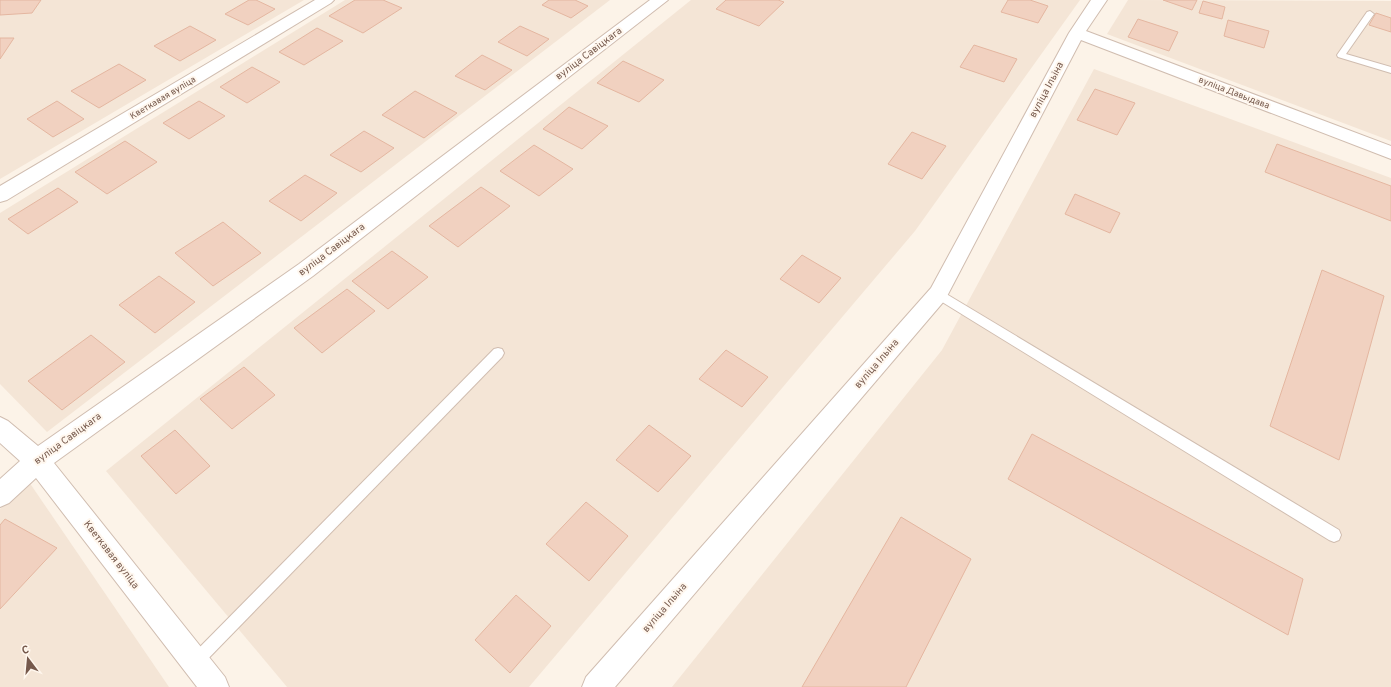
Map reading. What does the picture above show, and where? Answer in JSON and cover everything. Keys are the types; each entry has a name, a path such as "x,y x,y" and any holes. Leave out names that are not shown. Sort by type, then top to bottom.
{"street":[{"name":"Кветкавая вуліца","path":"0,195 326,0"},
{"name":"вуліца Савіцкага","path":"0,495 37,461 306,270 660,0"},
{"name":"вуліца Ільіна","path":"596,687 938,294 1077,33 1099,0"},
{"name":"вуліца Давыдава","path":"1077,33 1391,152"},
{"name":"Кветкавая вуліца","path":"0,428 37,461 215,687"}],"lane":[{"path":"1370,14 1341,55 1391,70"},
{"path":"938,294 1334,535"},
{"path":"195,662 498,354"}],"shaded area":[{"path":"0,0 304,0 0,179"},
{"path":"345,0 610,0 47,432 0,384 0,213"},
{"path":"691,0 1080,0 915,231 529,687 287,687 106,471"},
{"path":"1128,0 1391,1 1391,141 1107,34"},
{"path":"1094,69 1391,178 1391,687 672,687 942,350"},
{"path":"29,482 169,687 0,687 0,509"}],"building":[{"path":"0,0 41,0 32,13 0,15"},
{"path":"249,0 256,0 275,9 248,25 225,14"},
{"path":"355,0 383,0 402,8 363,33 329,16"},
{"path":"549,0 575,0 588,6 571,18 542,5"},
{"path":"726,0 778,0 784,2 759,26 716,9"},
{"path":"1008,0 1030,0 1048,6 1038,23 1001,12"},
{"path":"1163,0 1197,0 1192,10"},
{"path":"1203,1 1225,7 1222,19 1199,13"},
{"path":"1376,13 1391,18 1391,32 1369,25"},
{"path":"1138,19 1178,32 1169,51 1128,37"},
{"path":"1228,20 1269,31 1264,48 1224,36"},
{"path":"190,26 216,40 180,61 154,46"},
{"path":"520,26 549,39 527,56 498,42"},
{"path":"317,28 343,41 304,65 279,52"},
{"path":"0,38 14,38 0,59"},
{"path":"974,45 1017,59 1004,82 960,67"},
{"path":"482,55 512,70 485,90 455,76"},
{"path":"623,61 664,80 639,102 597,83"},
{"path":"119,64 146,80 99,108 71,91"},
{"path":"252,67 280,82 247,103 220,87"},
{"path":"1095,89 1135,103 1117,135 1077,120"},
{"path":"415,91 457,113 424,138 382,115"},
{"path":"57,101 84,119 53,137 27,119"},
{"path":"199,101 225,116 189,139 163,123"},
{"path":"569,107 608,126 582,149 543,129"},
{"path":"364,131 394,148 361,172 330,155"},
{"path":"912,132 946,146 922,179 888,164"},
{"path":"125,141 157,162 107,194 75,172"},
{"path":"1277,144 1391,186 1391,221 1265,172"},
{"path":"534,145 573,169 539,196 500,171"},
{"path":"305,175 337,193 301,221 269,201"},
{"path":"481,187 510,206 458,247 429,226"},
{"path":"58,188 78,202 28,234 8,219"},
{"path":"1075,194 1120,213 1110,233 1065,214"},
{"path":"223,222 261,253 213,286 175,253"},
{"path":"392,251 428,277 388,309 352,281"},
{"path":"802,255 841,278 819,303 780,279"},
{"path":"1322,270 1384,296 1339,460 1270,426"},
{"path":"159,276 195,302 155,333 119,305"},
{"path":"347,289 375,311 322,353 294,328"},
{"path":"91,335 125,362 62,410 28,381"},
{"path":"726,350 768,377 742,407 699,379"},
{"path":"244,367 275,395 232,429 200,399"},
{"path":"649,425 691,456 658,492 616,460"},
{"path":"175,430 210,466 176,494 141,456"},
{"path":"1032,434 1303,579 1288,635 1008,479"},
{"path":"586,502 628,536 589,581 546,544"},
{"path":"901,517 971,559 906,687 802,687"},
{"path":"5,519 57,548 0,609 0,525"},
{"path":"516,595 551,626 510,673 475,640"}]}
